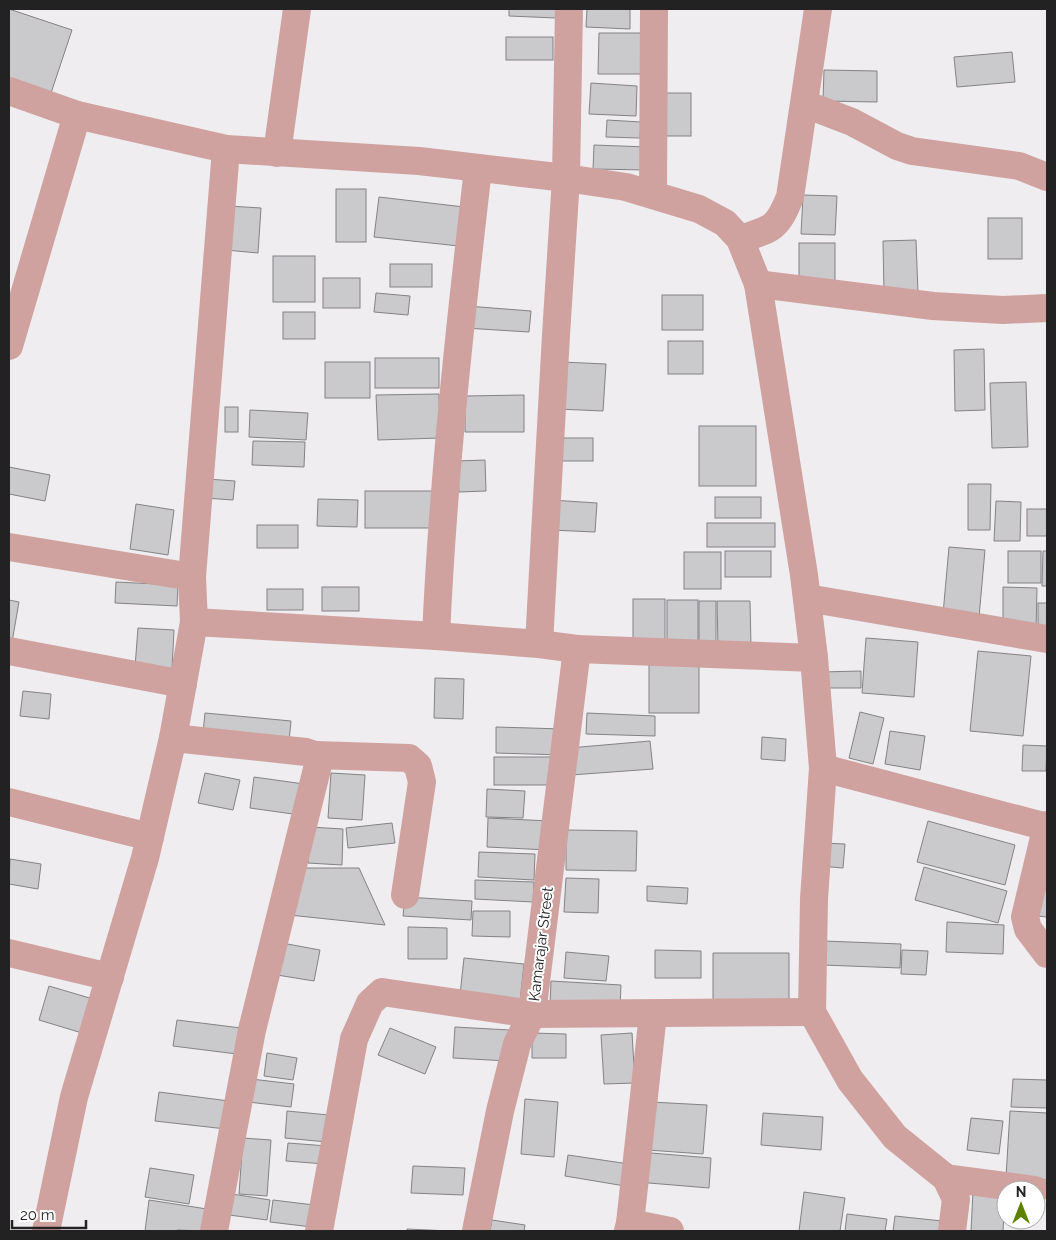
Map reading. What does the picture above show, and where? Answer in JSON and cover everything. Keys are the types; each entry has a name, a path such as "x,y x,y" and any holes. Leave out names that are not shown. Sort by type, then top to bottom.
{"street":[{"path":"277,152 297,9"},
{"path":"540,644 555,345 566,178 568,9"},
{"path":"653,195 654,9"},
{"path":"740,239 767,231 782,217 790,197 818,9"},
{"path":"9,92 77,115 226,149 419,161 566,178 626,188 699,209 725,223 740,239 758,284 807,598 814,658 823,768 814,900 812,1012 850,1080 895,1137 946,1178 956,1199 952,1231"},
{"path":"805,104 852,122 897,146 912,151 1019,166 1047,177"},
{"path":"9,346 77,115"},
{"path":"46,1231 74,1097 150,838 173,738 194,622 192,577 226,149"},
{"path":"436,636 440,544 458,339 478,169"},
{"path":"758,284 933,306 1002,310 1047,308"},
{"path":"9,547 192,577"},
{"path":"807,598 1047,639"},
{"path":"194,622 436,636 540,644 576,649 814,658"},
{"name":"Kamarajar Street","path":"476,1231 507,1082 517,1044 532,1014 576,649"},
{"path":"9,651 183,684"},
{"path":"173,738 306,752 315,755 409,758 418,766 422,782 405,895"},
{"path":"214,1231 252,1030 318,765 315,755"},
{"path":"823,768 1047,826 1025,917 1028,929 1047,954"},
{"path":"9,802 150,838"},
{"path":"9,953 110,977"},
{"path":"319,1231 354,1039 370,1003 382,992 532,1014 812,1012"},
{"path":"653,1014 629,1227 670,1231"},
{"path":"946,1178 996,1185"}],"building":[{"path":"9,9 72,30 51,93 9,79"},
{"path":"509,9 556,9 556,18 509,16"},
{"path":"587,9 630,9 630,29 586,27"},
{"path":"599,33 641,33 641,74 598,74"},
{"path":"506,37 553,37 553,60 506,60"},
{"path":"1012,52 1015,82 957,87 954,57"},
{"path":"824,70 877,71 877,102 823,101"},
{"path":"591,83 637,86 636,116 589,114"},
{"path":"661,93 691,93 691,136 661,136"},
{"path":"607,120 641,122 640,138 606,137"},
{"path":"594,145 647,147 646,170 593,169"},
{"path":"336,189 366,189 366,242 336,242"},
{"path":"803,195 837,196 835,235 801,234"},
{"path":"379,197 464,207 459,246 374,237"},
{"path":"229,206 261,208 258,253 226,250"},
{"path":"988,218 1022,218 1022,259 988,259"},
{"path":"916,240 918,293 884,293 883,241"},
{"path":"799,243 835,243 835,285 799,285"},
{"path":"273,256 315,256 315,302 273,302"},
{"path":"390,264 432,264 432,287 390,287"},
{"path":"323,278 360,278 360,308 323,308"},
{"path":"376,293 410,296 408,315 374,312"},
{"path":"662,295 703,295 703,330 662,330"},
{"path":"467,306 531,311 529,332 465,328"},
{"path":"283,312 315,312 315,339 283,339"},
{"path":"668,341 703,341 703,374 668,374"},
{"path":"984,349 985,410 955,411 954,350"},
{"path":"375,358 439,358 439,388 375,388"},
{"path":"325,362 370,362 370,398 325,398"},
{"path":"561,362 606,364 603,411 558,409"},
{"path":"1026,382 1028,447 992,448 990,383"},
{"path":"439,394 440,438 378,440 376,395"},
{"path":"524,395 524,432 465,432 465,396"},
{"path":"225,407 238,407 238,432 225,432"},
{"path":"250,410 308,413 306,440 249,437"},
{"path":"699,426 756,426 756,486 699,486"},
{"path":"555,438 593,438 593,461 555,461"},
{"path":"253,441 305,442 304,467 252,465"},
{"path":"485,460 486,491 459,492 457,461"},
{"path":"9,467 50,475 45,501 9,494"},
{"path":"207,479 235,481 233,500 205,498"},
{"path":"968,484 991,484 990,530 968,530"},
{"path":"365,491 436,491 436,528 365,528"},
{"path":"715,497 761,497 761,518 715,518"},
{"path":"318,499 358,500 357,527 317,526"},
{"path":"551,500 597,503 595,532 550,530"},
{"path":"996,501 1021,502 1020,541 994,541"},
{"path":"136,504 174,510 168,555 130,549"},
{"path":"1027,509 1047,509 1047,536 1027,536"},
{"path":"707,523 775,523 775,547 707,547"},
{"path":"257,525 298,525 298,548 257,548"},
{"path":"949,547 985,550 979,617 943,614"},
{"path":"725,551 771,551 771,577 725,577"},
{"path":"1008,551 1041,551 1041,583 1008,583"},
{"path":"1043,551 1047,551 1047,586 1042,586"},
{"path":"684,552 721,552 721,589 684,589"},
{"path":"116,582 178,585 177,606 115,603"},
{"path":"322,587 359,587 359,611 322,611"},
{"path":"1003,587 1037,588 1036,630 1003,629"},
{"path":"267,589 303,589 303,610 267,610"},
{"path":"633,599 665,599 665,647 633,647"},
{"path":"9,600 19,602 12,642 9,641"},
{"path":"667,600 698,600 698,644 667,644"},
{"path":"699,601 716,601 716,651 699,651"},
{"path":"717,601 750,601 751,647 718,647"},
{"path":"1038,603 1047,603 1047,630 1038,630"},
{"path":"138,628 174,630 172,669 135,667"},
{"path":"866,638 918,642 914,697 862,693"},
{"path":"978,651 1031,656 1023,736 970,731"},
{"path":"649,663 699,663 699,713 649,713"},
{"path":"861,671 861,688 821,688 821,672"},
{"path":"435,678 464,679 463,719 434,718"},
{"path":"23,691 51,694 49,719 20,716"},
{"path":"860,712 884,718 873,764 849,758"},
{"path":"205,713 291,721 289,741 203,733"},
{"path":"587,713 655,716 655,736 586,734"},
{"path":"496,727 563,729 562,755 496,753"},
{"path":"890,731 925,736 920,770 885,764"},
{"path":"762,737 786,739 785,761 761,759"},
{"path":"650,741 653,769 571,775 569,748"},
{"path":"1023,745 1047,746 1046,771 1022,771"},
{"path":"494,757 558,757 558,785 494,785"},
{"path":"205,773 240,780 233,810 198,803"},
{"path":"331,773 365,775 362,820 328,818"},
{"path":"254,777 304,784 300,815 250,808"},
{"path":"487,789 525,791 523,818 486,817"},
{"path":"488,818 549,821 548,850 487,847"},
{"path":"928,821 1015,845 1005,885 917,862"},
{"path":"392,823 395,843 348,848 346,828"},
{"path":"310,827 343,829 342,865 308,863"},
{"path":"566,830 637,831 636,871 566,870"},
{"path":"821,843 845,844 843,868 819,866"},
{"path":"479,852 535,854 534,880 478,877"},
{"path":"10,859 41,864 38,889 9,884"},
{"path":"924,867 1007,891 998,923 915,900"},
{"path":"296,868 359,868 385,925 289,915"},
{"path":"566,878 599,879 598,913 564,912"},
{"path":"475,880 534,882 533,902 475,899"},
{"path":"647,886 688,888 687,904 647,901"},
{"path":"1038,886 1047,887 1047,917 1036,916"},
{"path":"405,897 472,901 471,920 403,916"},
{"path":"473,911 510,911 510,937 472,936"},
{"path":"947,922 1004,925 1003,954 946,952"},
{"path":"408,927 447,928 447,959 408,959"},
{"path":"824,941 901,944 900,968 823,965"},
{"path":"282,943 320,950 314,981 277,975"},
{"path":"655,950 701,951 701,978 655,978"},
{"path":"902,950 928,951 926,975 901,974"},
{"path":"566,952 609,956 606,981 564,978"},
{"path":"713,953 789,953 789,1006 713,1005"},
{"path":"464,958 524,964 519,1010 459,1004"},
{"path":"551,981 621,985 620,1009 550,1005"},
{"path":"49,986 93,999 82,1033 39,1020"},
{"path":"177,1020 241,1028 237,1054 173,1046"},
{"path":"455,1027 510,1030 508,1061 453,1058"},
{"path":"390,1028 436,1047 425,1074 378,1055"},
{"path":"532,1033 566,1034 566,1058 532,1058"},
{"path":"632,1033 635,1083 604,1084 601,1035"},
{"path":"267,1053 297,1058 293,1080 264,1076"},
{"path":"251,1079 294,1084 291,1107 248,1102"},
{"path":"1013,1079 1047,1080 1047,1108 1011,1107"},
{"path":"159,1092 229,1101 226,1129 155,1121"},
{"path":"525,1099 558,1102 554,1157 521,1154"},
{"path":"651,1102 707,1105 703,1154 648,1150"},
{"path":"287,1111 329,1115 327,1142 285,1138"},
{"path":"1010,1111 1047,1113 1047,1180 1006,1177"},
{"path":"763,1113 823,1117 821,1150 761,1145"},
{"path":"971,1118 1003,1121 999,1154 967,1150"},
{"path":"243,1138 271,1140 267,1196 239,1194"},
{"path":"288,1143 327,1146 325,1164 286,1161"},
{"path":"639,1152 711,1158 709,1188 637,1182"},
{"path":"568,1155 629,1164 625,1186 565,1176"},
{"path":"413,1166 465,1168 463,1195 411,1193"},
{"path":"150,1168 194,1175 189,1204 145,1197"},
{"path":"973,1191 996,1192 996,1230 1003,1231 971,1231"},
{"path":"804,1192 845,1198 840,1231 799,1231"},
{"path":"232,1194 270,1200 267,1220 229,1215"},
{"path":"149,1200 207,1209 204,1231 145,1231"},
{"path":"273,1200 314,1205 312,1227 270,1222"},
{"path":"847,1214 887,1219 885,1231 845,1231"},
{"path":"895,1216 942,1221 941,1231 893,1231"},
{"path":"492,1220 525,1225 524,1231 490,1231"},
{"path":"407,1229 450,1231 407,1231"}]}
